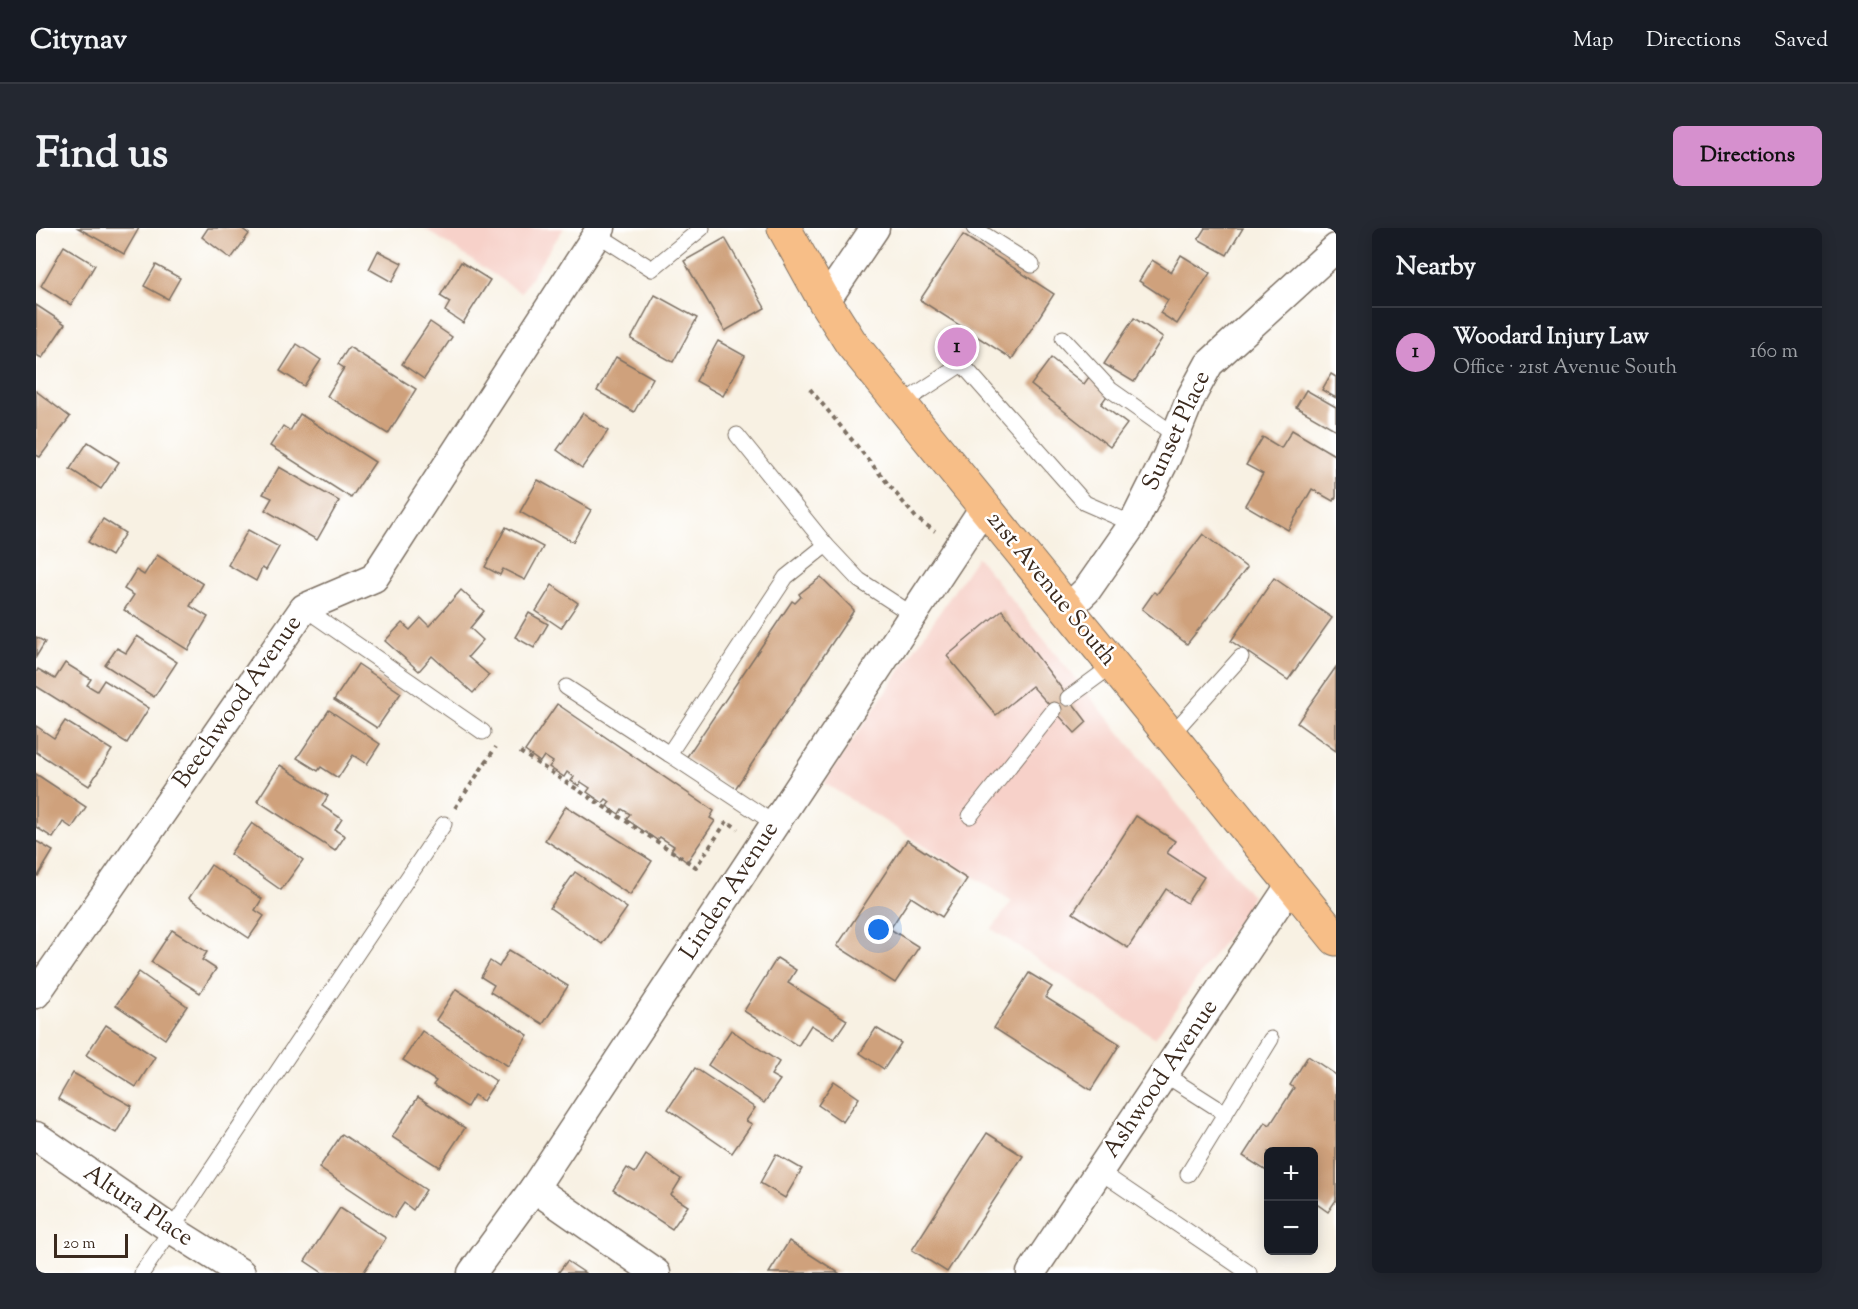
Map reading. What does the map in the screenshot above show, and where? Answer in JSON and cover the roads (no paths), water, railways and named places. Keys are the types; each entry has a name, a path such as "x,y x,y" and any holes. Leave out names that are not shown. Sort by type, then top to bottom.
{"main road":[{"name":"21st Avenue South","path":"784,228 825,302 851,343 1335,935"}],"street":[{"path":"825,302 875,228"},
{"name":"Beechwood Avenue","path":"36,994 304,608 374,578 599,231"},
{"name":"Sunset Place","path":"1067,609 1087,591 1132,524 1191,397 1209,364 1336,248"},
{"name":"Linden Avenue","path":"472,1273 534,1188 984,506"},
{"name":"Ashwood Avenue","path":"1030,1273 1291,884"},
{"name":"Altura Place","path":"36,1137 171,1229 241,1273"},
{"path":"534,1188 656,1273"}],"lane":[{"path":"599,231 652,269 702,228"},
{"path":"974,228 1032,266"},
{"path":"1063,338 1111,390 1175,435"},
{"path":"901,404 962,364 1085,503 1132,524"},
{"path":"737,435 826,545 858,580 913,615"},
{"path":"669,754 786,578 826,545"},
{"path":"304,608 483,732"},
{"path":"1170,736 1241,657"},
{"path":"1068,698 1113,665"},
{"path":"566,687 775,824"},
{"path":"970,816 1054,710"},
{"path":"142,1273 444,824"},
{"path":"1188,1174 1271,1039"},
{"path":"1164,1074 1225,1113"},
{"path":"1099,1171 1249,1273"}],"place":[{"name":"Woodard Injury Law","path":"957,347"}]}
